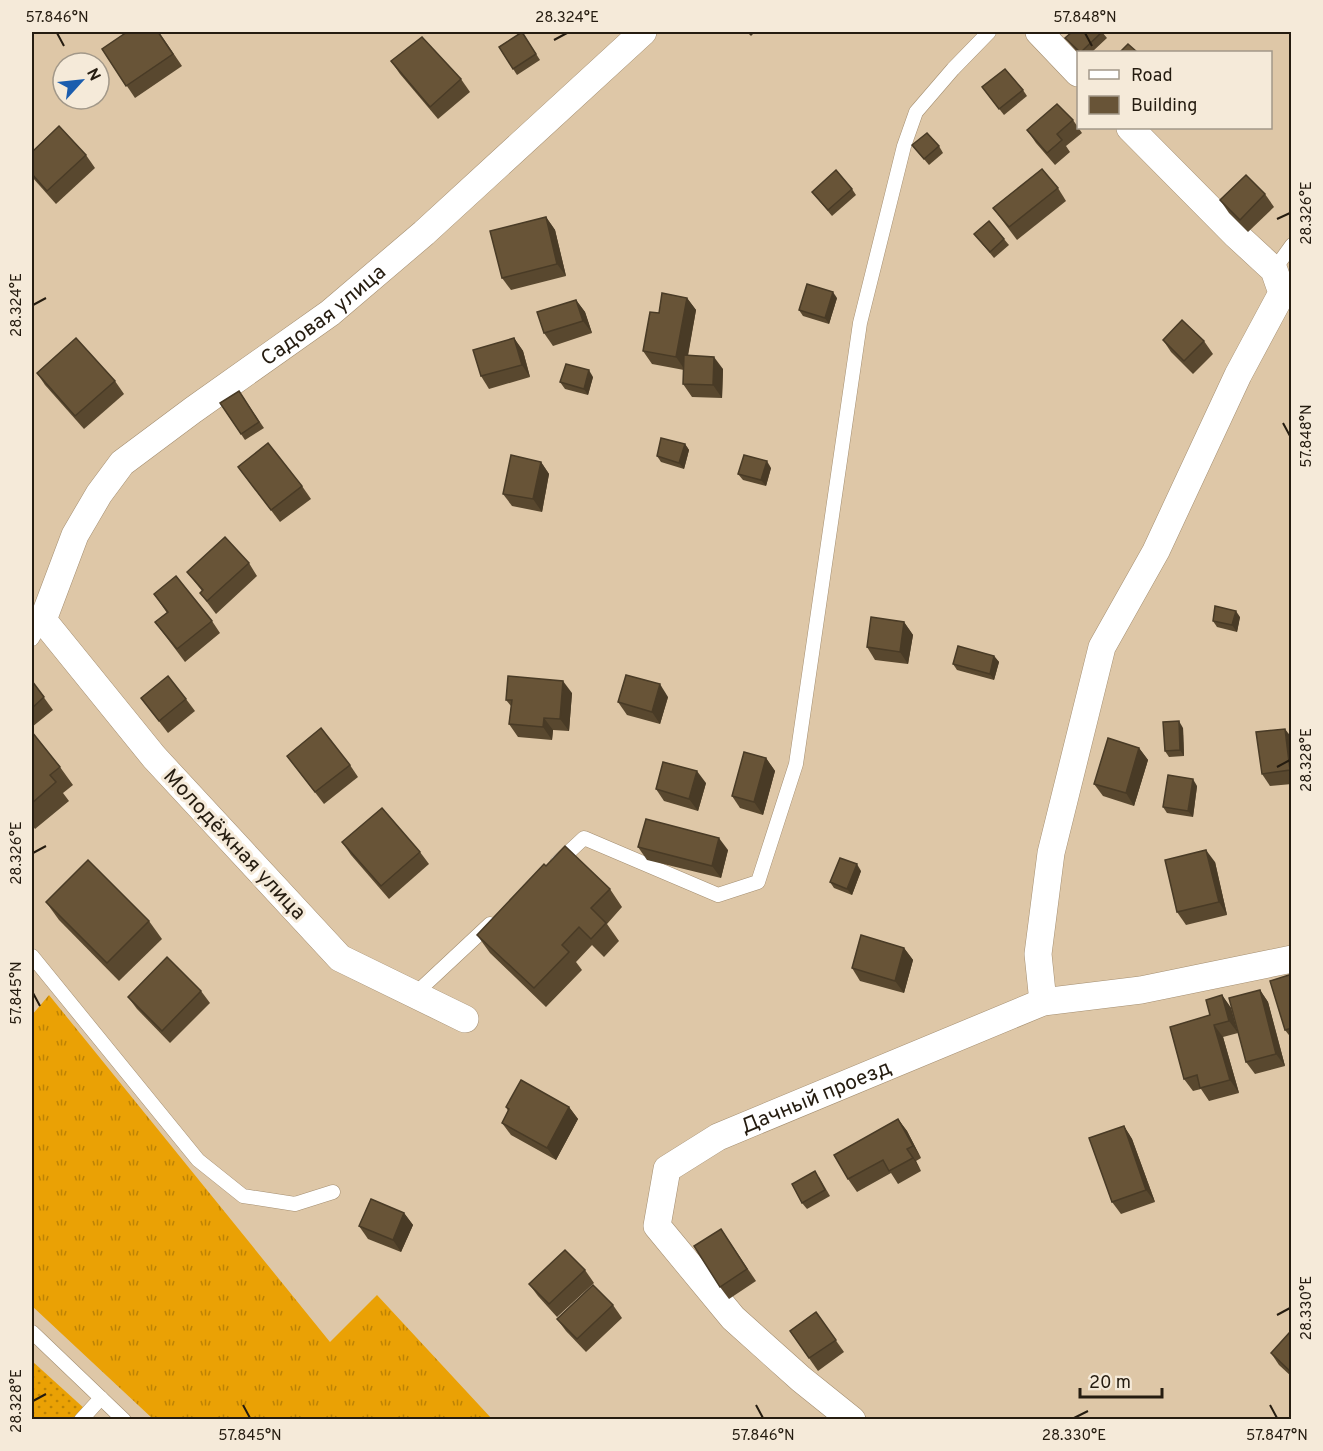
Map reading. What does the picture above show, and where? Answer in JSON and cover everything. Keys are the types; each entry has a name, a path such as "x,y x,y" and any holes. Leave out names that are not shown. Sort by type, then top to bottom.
{"street":[{"name":"Садовая улица","path":"38,629 75,535 99,494 122,463 330,313 433,225 643,32"},
{"path":"1039,32 1077,72"},
{"path":"1043,1002 1038,954 1051,854 1102,647 1156,551 1238,375 1278,281 1131,129"},
{"name":"Молодёжная улица","path":"38,629 340,958 465,1019"},
{"name":"Дачный проезд","path":"852,1419 801,1379 733,1318 657,1226 667,1169 718,1137 1043,1002 1141,990 1292,959"}],"lane":[{"path":"550,869 584,838 718,895 758,882 796,764 860,323 904,146 916,112 989,32"},
{"path":"1278,281 1292,245"},
{"path":"415,994 499,916"},
{"path":"32,956 198,1160 243,1196 295,1204 333,1192"},
{"path":"32,1332 124,1419"},
{"path":"81,1419 101,1398"}],"green space":[{"path":"49,995 330,1342 377,1295 492,1419 153,1419 32,1306 32,1015"},
{"path":"32,1361 96,1419 32,1419"}],"building":[{"path":"127,32 158,32 173,54 126,86 111,63 111,51 102,49"},
{"path":"522,32 536,54 513,69 499,47"},
{"path":"1072,32 1102,32 1082,51 1079,51 1065,38"},
{"path":"422,37 461,79 430,107 391,61"},
{"path":"1128,44 1136,51 1121,51"},
{"path":"1005,69 1023,90 999,109 982,87"},
{"path":"1057,104 1073,120 1057,134 1062,140 1047,153 1027,130"},
{"path":"59,126 86,155 47,191 32,174 32,152"},
{"path":"927,133 939,146 924,159 912,145"},
{"path":"1042,169 1058,188 1009,227 993,208"},
{"path":"836,170 852,189 828,210 812,192"},
{"path":"1246,175 1265,194 1240,220 1220,200"},
{"path":"546,217 557,264 502,278 490,231"},
{"path":"989,221 1004,239 990,252 974,234"},
{"path":"807,284 833,292 825,318 799,310"},
{"path":"662,293 687,298 676,357 643,351 650,312 659,313"},
{"path":"576,300 583,321 544,333 537,312"},
{"path":"1182,320 1204,341 1184,361 1163,340"},
{"path":"76,338 115,381 75,416 37,373"},
{"path":"514,338 522,365 481,376 473,350"},
{"path":"684,355 714,357 713,385 683,384"},
{"path":"566,364 589,370 584,389 560,382"},
{"path":"239,391 259,422 241,434 220,403"},
{"path":"661,438 685,444 679,463 657,456"},
{"path":"268,443 302,486 271,510 238,467"},
{"path":"511,455 541,462 533,499 503,494"},
{"path":"744,455 767,461 761,480 738,474"},
{"path":"225,537 249,563 207,601 200,593 203,590 187,572"},
{"path":"176,576 212,621 177,649 155,622 168,612 154,594"},
{"path":"1215,606 1236,611 1232,625 1213,621"},
{"path":"871,617 904,622 900,652 867,647"},
{"path":"958,646 994,656 990,674 953,664"},
{"path":"626,675 660,684 652,712 618,702"},
{"path":"168,676 186,699 159,721 141,698"},
{"path":"508,676 563,681 560,719 544,718 543,727 509,724 512,700 506,700"},
{"path":"32,681 44,697 32,708"},
{"path":"1179,721 1180,750 1165,751 1163,722"},
{"path":"321,728 350,765 315,792 287,756"},
{"path":"1285,729 1290,770 1262,774 1256,732"},
{"path":"32,732 60,767 50,775 56,782 32,803"},
{"path":"1108,738 1139,748 1126,793 1094,784"},
{"path":"744,752 766,758 754,802 732,796"},
{"path":"663,762 697,771 689,799 656,789"},
{"path":"1168,775 1193,779 1188,811 1163,807"},
{"path":"382,808 420,852 381,886 342,842"},
{"path":"646,819 719,838 712,866 638,847"},
{"path":"565,846 610,889 591,908 606,923 591,939 579,927 562,945 569,952 534,988 477,935 544,864 546,866"},
{"path":"1206,850 1219,902 1177,912 1165,860"},
{"path":"840,858 857,864 847,889 830,882"},
{"path":"88,860 149,921 107,963 46,902"},
{"path":"861,935 904,948 895,981 852,968"},
{"path":"167,957 201,991 162,1031 128,997"},
{"path":"1292,974 1292,1028 1285,1030 1270,981"},
{"path":"1260,990 1276,1054 1246,1062 1229,998"},
{"path":"1222,995 1229,1021 1214,1025 1230,1080 1200,1088 1197,1075 1184,1079 1170,1027 1210,1015 1206,1000"},
{"path":"521,1080 569,1107 547,1148 502,1123 509,1109 506,1107"},
{"path":"898,1119 913,1146 907,1149 913,1158 889,1171 883,1160 848,1179 834,1155"},
{"path":"1124,1126 1146,1190 1112,1202 1089,1138"},
{"path":"815,1171 825,1190 802,1203 792,1184"},
{"path":"371,1199 404,1213 393,1240 359,1226"},
{"path":"721,1229 747,1269 720,1287 694,1246"},
{"path":"565,1250 585,1270 549,1304 529,1284"},
{"path":"593,1285 613,1305 577,1339 557,1319"},
{"path":"816,1312 836,1340 809,1358 790,1331"},
{"path":"1290,1332 1292,1333 1292,1373 1271,1353"}]}
